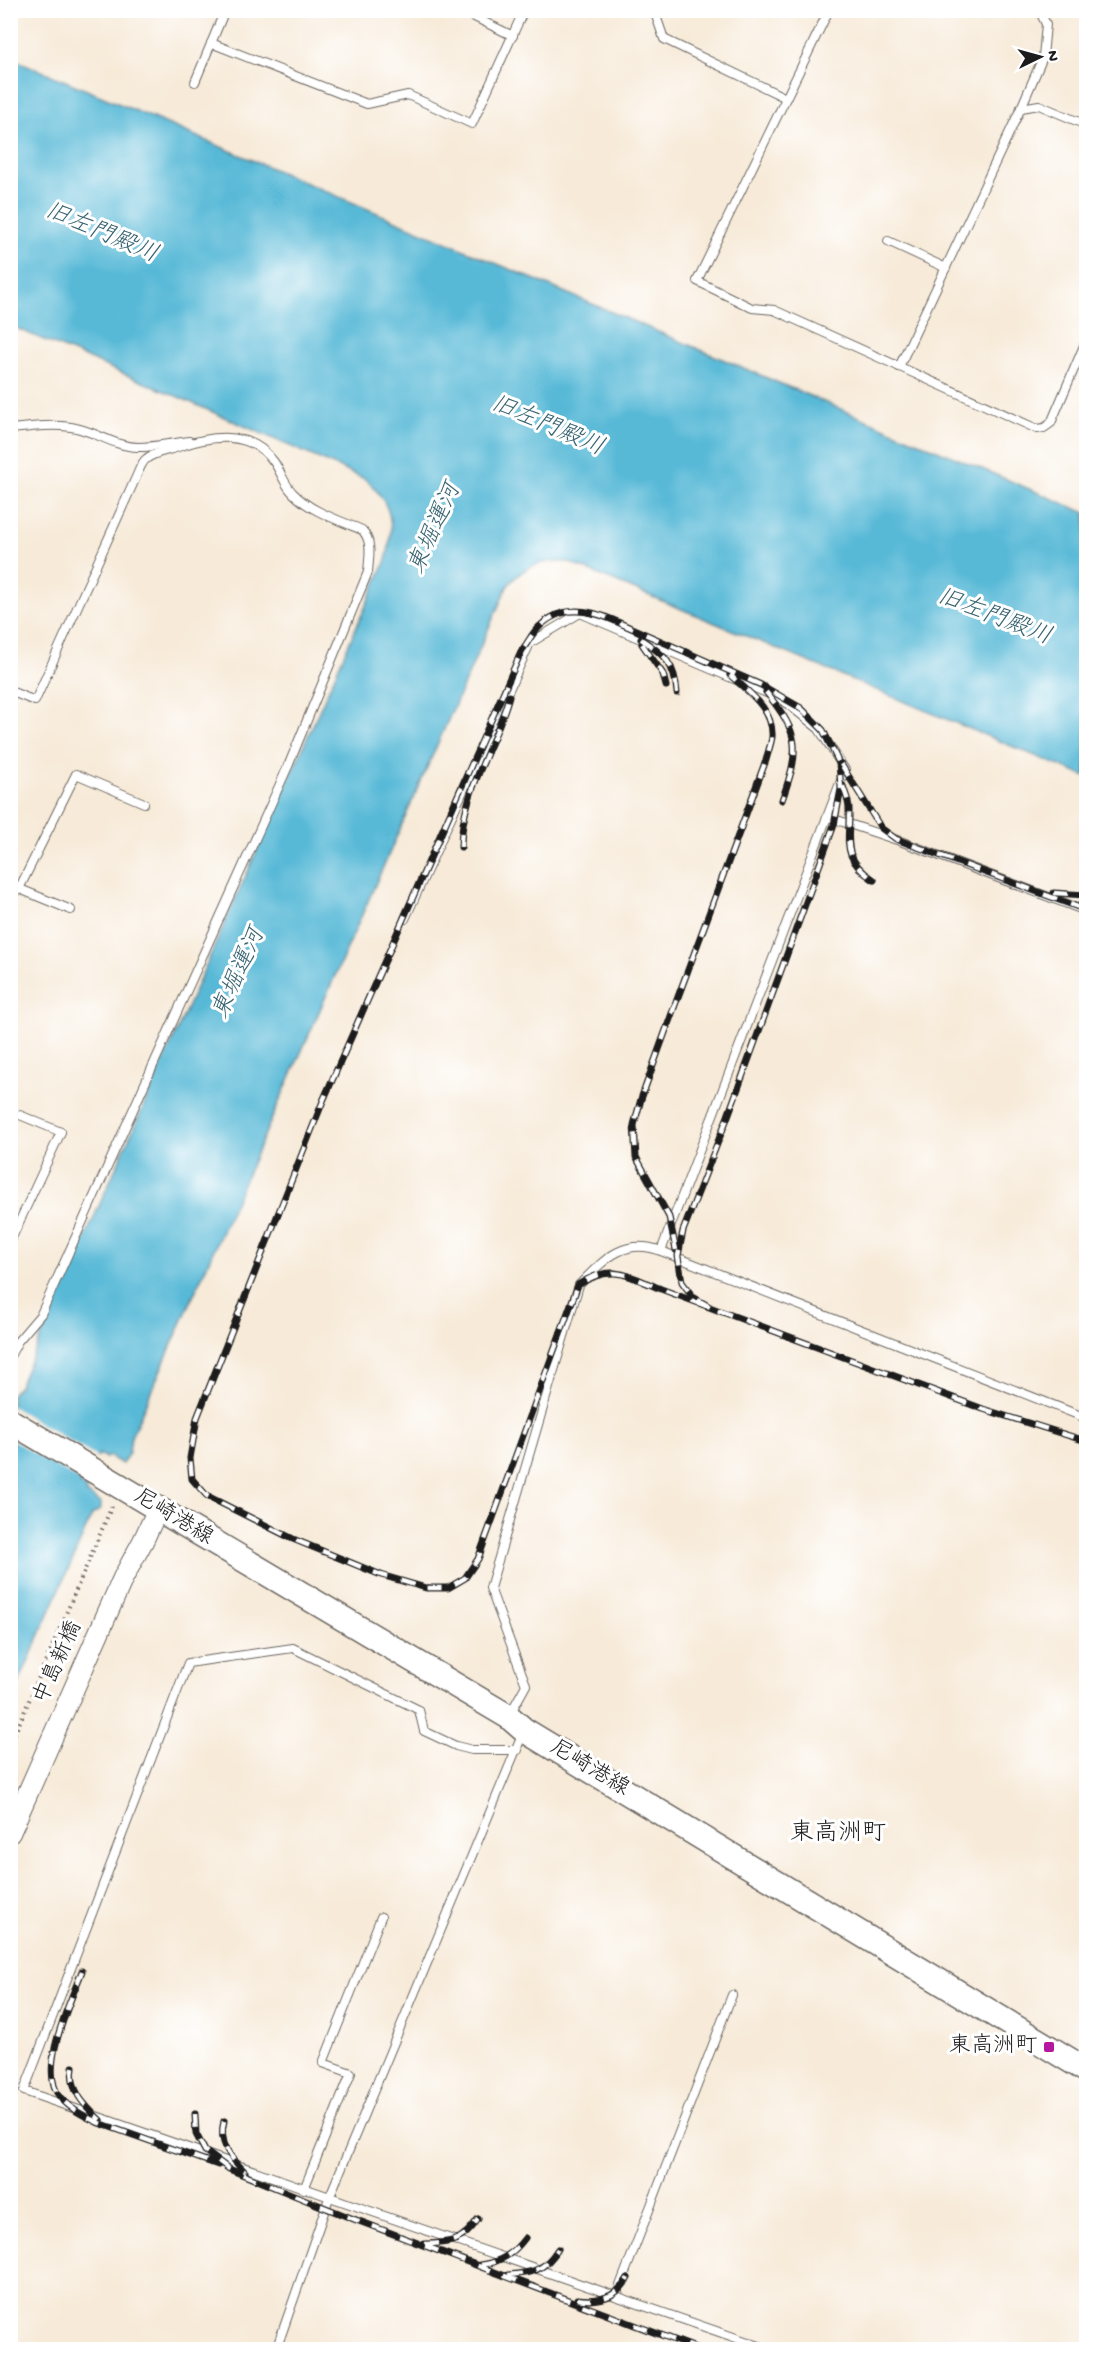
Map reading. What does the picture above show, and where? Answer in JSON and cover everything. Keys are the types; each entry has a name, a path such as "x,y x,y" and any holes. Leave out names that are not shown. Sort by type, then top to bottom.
{"main road":[{"name":"尼崎港線","path":"10,1421 121,1486 517,1732 1086,2070"}],"street":[{"name":"中島新橋","path":"10,1833 123,1578 158,1509"}],"lane":[{"path":"195,82 225,10"},
{"path":"460,10 513,36"},
{"path":"212,43 367,104 408,95 472,124 524,10"},
{"path":"654,10 664,39 786,98"},
{"path":"829,10 697,281 752,308 774,310 1037,429 1044,428 1051,423 1086,340"},
{"path":"899,367 1043,57 1046,24 1039,10"},
{"path":"1021,108 1039,105 1086,125"},
{"path":"888,241 946,268"},
{"path":"10,429 52,425 71,427 136,447 220,436 238,438 256,445 274,462 282,480 294,494 316,511 362,530 368,536 370,549 368,572 289,764 41,1314 18,1341 10,1356"},
{"path":"10,691 35,701 136,475 146,459 202,439"},
{"path":"405,919 530,644 580,613 783,700 819,729 845,770 661,1251"},
{"path":"20,889 76,774 144,802"},
{"path":"828,817 900,841 1086,911"},
{"path":"10,885 71,910"},
{"path":"10,1111 61,1132 10,1242"},
{"path":"276,2349 329,2198 517,1732 526,1685 490,1588 579,1285 603,1261 632,1245 648,1246 1086,1418"},
{"path":"517,1732 472,1750 456,1746 424,1731 419,1710 293,1648 188,1663 24,2091 771,2349"},
{"path":"304,2189 351,2073 323,2063 381,1917"},
{"path":"615,2296 732,1995"}],"path":[{"path":"10,1745 121,1486"}],"water":[{"path":"11,58 1086,513 1086,777 568,562 541,563 519,574 507,587 131,1437 129,1453 122,1464 109,1456 106,1458 99,1454 80,1484 87,1489 86,1493 101,1503 101,1509 92,1515 11,1701 11,1394 19,1386 386,560 391,526 386,506 365,479 11,326"}],"pier":[{"path":"11,1406 98,1458 84,1483 11,1439"}],"railway":[{"path":"710,1307 693,1297 682,1282 678,1256 683,1231 728,1116 834,825 841,789 839,763 823,730 801,708 761,685 603,616 594,613 565,612 547,620 539,627 522,650 323,1101 197,1418 190,1458 192,1479 207,1496 293,1539 381,1575 426,1588 448,1588 465,1578 478,1559 578,1285 600,1274 610,1273 628,1276 661,1289 983,1409 1086,1441"},
{"path":"641,639 667,661 674,675 677,693"},
{"path":"642,644 663,674 666,686"},
{"path":"676,1250 669,1217 636,1157 634,1125 641,1099 772,740 772,727 764,710 752,695 730,675"},
{"path":"766,692 786,720 794,743 792,768 782,800"},
{"path":"461,847 462,827 472,789 509,696"},
{"path":"841,764 881,828 896,839 1086,910"},
{"path":"843,786 849,806 848,840 851,856 863,872 874,880"},
{"path":"1054,893 1086,895"},
{"path":"82,1971 64,2017 54,2053 52,2070 54,2085 60,2097 73,2109 99,2123 218,2165"},
{"path":"73,2067 73,2083 79,2096 100,2120"},
{"path":"195,2114 196,2134 205,2151 229,2169 351,2218 701,2350"},
{"path":"224,2121 224,2143 245,2172"},
{"path":"425,2244 456,2240 467,2232 478,2219"},
{"path":"481,2265 495,2262 506,2256 525,2238"},
{"path":"508,2275 537,2270 548,2262 558,2249"},
{"path":"577,2299 592,2300 606,2297 624,2285 628,2278"},
{"path":"756,2345 758,2350"}],"place":[{"name":"東高洲町","path":"1049,2047"}],"district":[{"name":"東高洲町","path":"838,1834"}],"water label":[{"name":"旧左門殿川","path":"101,234"},
{"name":"旧左門殿川","path":"547,427"},
{"name":"東堀運河","path":"436,529"},
{"name":"旧左門殿川","path":"994,618"},
{"name":"東堀運河","path":"240,974"}]}
